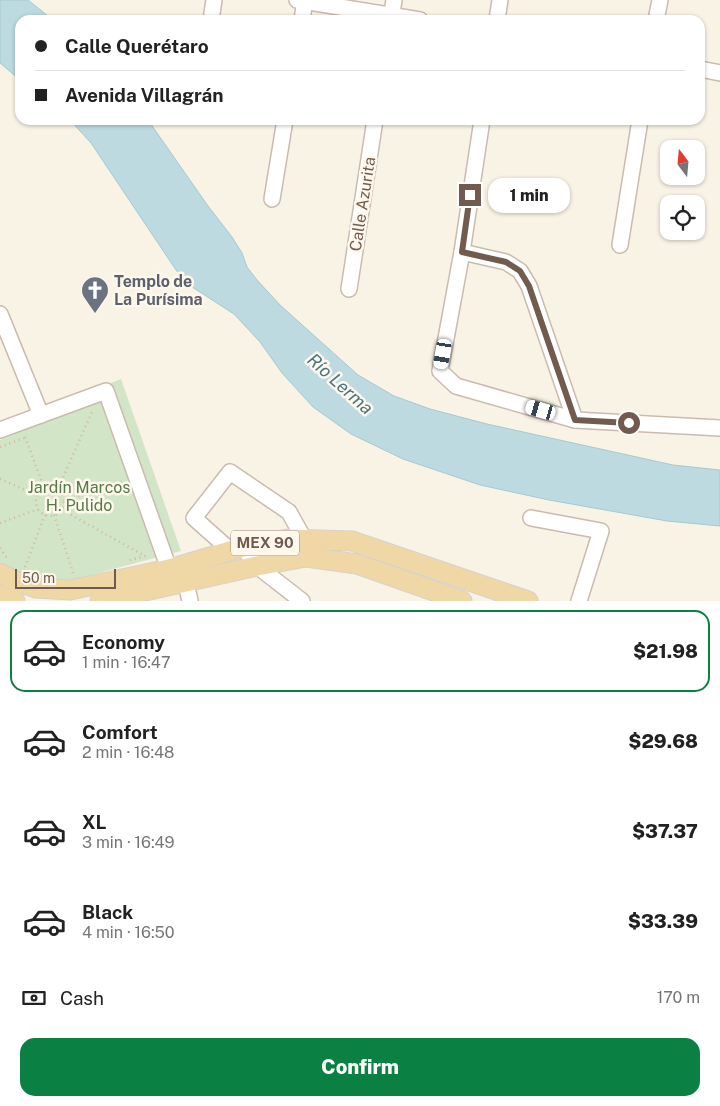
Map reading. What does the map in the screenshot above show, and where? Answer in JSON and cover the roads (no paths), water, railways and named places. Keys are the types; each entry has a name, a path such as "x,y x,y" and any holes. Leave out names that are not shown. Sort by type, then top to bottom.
{"main road":[{"name":"MEX 90","path":"9,585 70,590 169,569 237,549 288,539 305,548 462,601"},
{"name":"MEX 90","path":"100,601 188,592 305,548 352,541 528,601"}],"street":[{"path":"212,15 214,0"},
{"path":"302,15 302,0 376,15"},
{"path":"392,15 394,0"},
{"path":"498,15 500,0"},
{"path":"657,15 660,0"},
{"path":"705,70 720,73"},
{"path":"272,199 284,125"},
{"name":"Calle Azurita","path":"349,289 374,125"},
{"path":"481,125 462,252 440,371 456,386 575,420 720,428"},
{"path":"620,245 639,125"},
{"path":"462,252 506,262 520,271 529,286 575,420"},
{"path":"0,314 41,415"},
{"path":"0,430 103,392 169,569"},
{"path":"302,601 237,549 194,518 230,472 289,512 305,548"},
{"path":"531,518 601,531 579,601"},
{"path":"280,584 285,601"}],"water":[{"path":"0,0 28,0 47,15 15,15 15,76 0,63"},
{"name":"Río Lerma","path":"75,125 151,125 232,237 242,253 247,267 257,280 280,305 358,375 394,396 430,409 487,424 673,465 720,470 720,526 667,521 549,500 480,485 403,459 351,434 313,407 282,373 260,342 234,314 189,285 176,270 91,143"}],"place":[{"name":"Templo de La Purísima","path":"95,314"}],"park label":[{"name":"Jardín Marcos H. Pulido","path":"79,496"}]}
